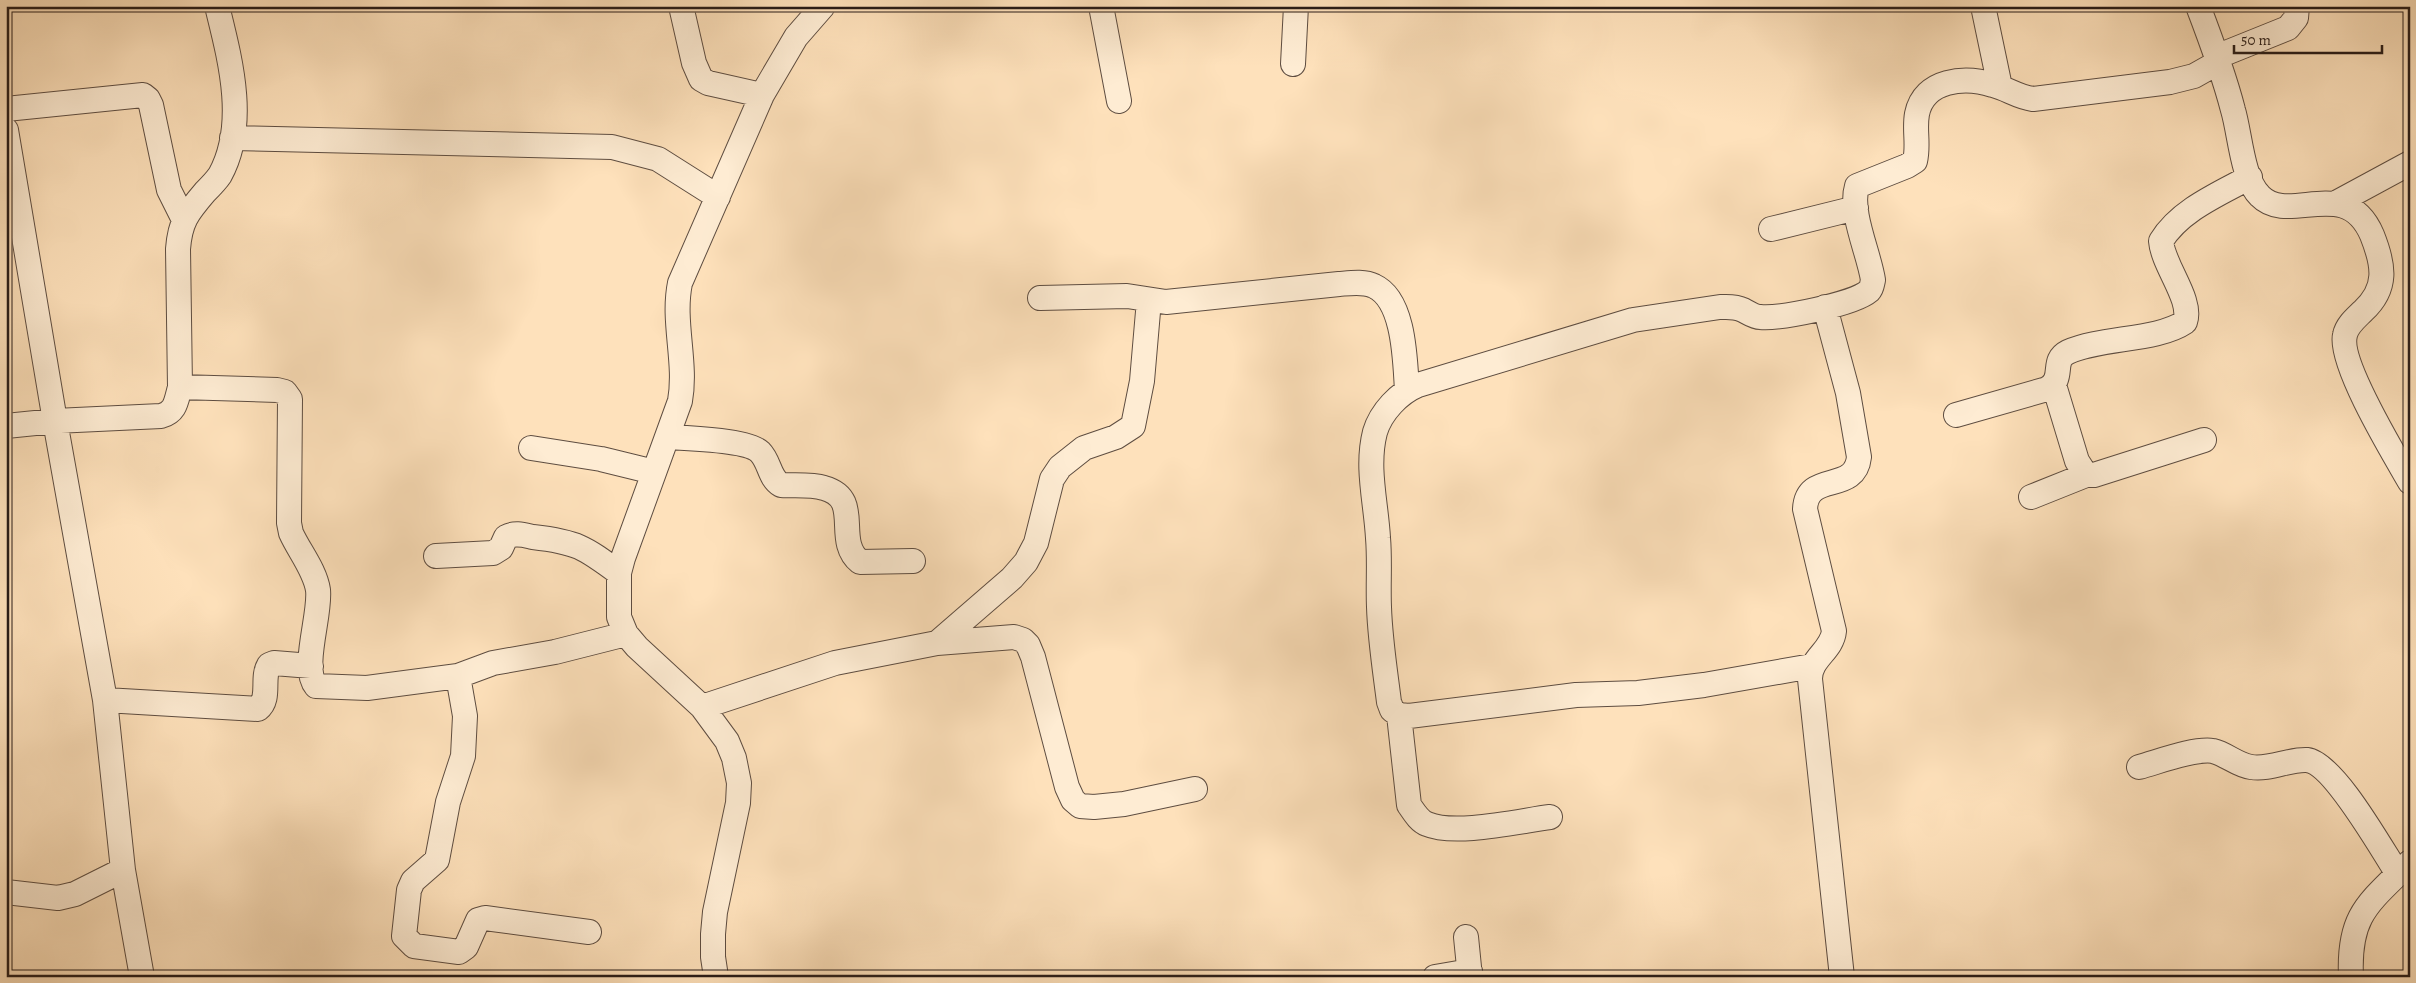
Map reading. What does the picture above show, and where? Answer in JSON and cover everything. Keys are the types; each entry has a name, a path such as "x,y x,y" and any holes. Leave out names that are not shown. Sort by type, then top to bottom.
{"street":[{"path":"6,426 169,414 174,409 180,387 178,249 180,228 188,212 219,176 229,154 232,138 234,104 228,49 217,6"},
{"path":"681,6 694,62 701,79 708,83 762,94"},
{"path":"716,977 713,957 715,912 738,803 739,782 734,758 727,740 702,708 637,647 626,634 619,617 619,573 668,437 683,389 676,300 680,283 762,94 796,37 823,6"},
{"path":"1102,6 1119,101"},
{"path":"1293,64 1296,6"},
{"path":"1983,6 2000,87"},
{"path":"2198,6 2233,110 2240,149 2250,177 2260,197 2280,206 2336,203 2410,163"},
{"path":"1812,666 1734,680 1638,693 1576,694 1409,716 1399,715 1392,710 1389,702 1382,649 1378,537 1371,473 1371,455 1376,430 1385,412 1407,390 1633,320 1720,307 1734,307 1760,317 1807,312 1854,299 1871,289 1873,280 1871,264 1856,208 1855,194 1857,186 1907,166 1915,160 1919,105 1932,90 1947,82 1973,81 2000,87 2018,97 2033,99 2170,82 2194,76 2216,60 2288,28 2296,18 2297,6"},
{"path":"6,109 143,95 151,105 169,190 184,220"},
{"path":"6,130 55,421 105,700 124,870 142,977"},
{"path":"232,138 612,147 658,158 718,196"},
{"path":"1956,416 2047,389 2054,385 2058,378 2060,358 2068,353 2110,341 2167,330 2185,322 2187,309 2165,258 2161,242 2166,234 2186,214 2206,200 2250,177"},
{"path":"2336,203 2350,209 2362,220 2372,234 2382,279 2377,295 2348,329 2345,335 2345,350 2365,401 2410,482"},
{"path":"1771,230 1856,208"},
{"path":"1040,298 1119,296 1166,302 1360,282 1374,285 1387,297 1402,330 1407,390"},
{"path":"937,643 1012,578 1026,562 1036,543 1052,479 1060,467 1084,448 1116,437 1133,426 1140,394 1149,300"},
{"path":"1825,307 1848,393 1859,457 1854,473 1847,478 1819,486 1811,491 1806,499 1805,509 1834,631 1833,639 1812,666 1810,679 1842,977"},
{"path":"2054,385 2078,460 2086,475"},
{"path":"180,387 277,390 285,392 290,399 289,523 291,533 318,589 311,666 314,683 322,687 367,688 458,676 493,663 563,650 626,634"},
{"path":"668,437 713,440 751,447 760,451 776,482 781,485 824,488 843,498 846,505 847,544 850,552 860,562 913,561"},
{"path":"2031,497 2086,475 2094,475 2204,440"},
{"path":"531,448 601,459 654,472"},
{"path":"436,556 493,553 501,548 506,537 514,534 563,540 576,544 619,573"},
{"path":"702,708 835,663 937,643 1014,637 1023,640 1028,645 1049,713 1067,787 1072,800 1080,806 1094,807 1124,804 1196,790"},
{"path":"105,700 258,709 265,700 266,670 269,665 274,663 311,666"},
{"path":"458,676 465,716 463,756 448,802 437,860 413,881 409,890 404,936 414,946 459,952 466,947 478,920 485,918 590,932"},
{"path":"1399,715 1409,805 1416,816 1426,824 1444,829 1472,828 1550,817"},
{"path":"2139,767 2196,752 2210,751 2251,767 2307,760 2317,763 2330,773 2404,868 2360,915 2350,956 2351,977"},
{"path":"6,892 58,898 75,894 124,870"},
{"path":"1435,977 1470,974 1466,937"}]}
